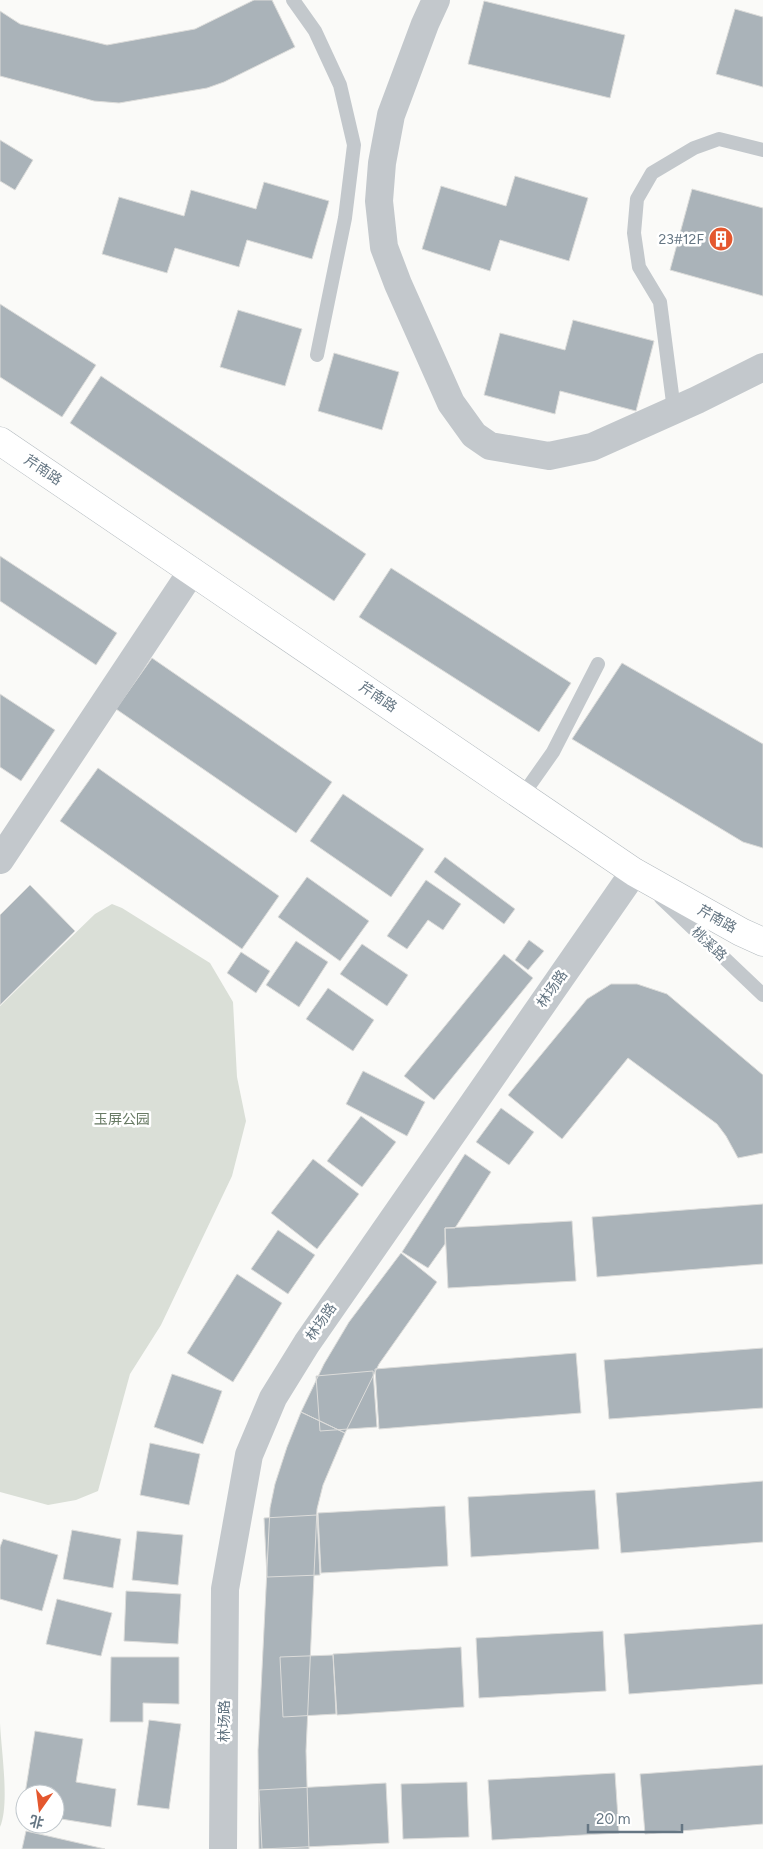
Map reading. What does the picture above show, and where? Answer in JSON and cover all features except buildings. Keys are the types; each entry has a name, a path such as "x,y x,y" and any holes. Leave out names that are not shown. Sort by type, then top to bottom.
{"main road":[{"name":"芹南路","path":"0,441 634,872 756,934"}],"street":[{"path":"436,0 391,115 382,163 379,202 384,247 398,284 451,403 474,435 490,446 549,456 592,446 674,410 763,367"},
{"path":"0,860 192,571"},
{"name":"林场路","path":"223,1849 225,1589 249,1455 272,1398 307,1343 634,872"}],"lane":[{"path":"293,0 315,31 340,84 354,145 345,218 318,355"},
{"path":"674,410 660,302 639,267 634,233 638,199 652,173 694,148 720,139 763,150"},
{"path":"522,796 553,752 598,664"},
{"name":"桃溪路","path":"634,872 763,995"}],"green space":[{"name":"玉屏公园","path":"112,904 122,908 210,963 233,1002 237,1077 246,1121 232,1176 161,1325 130,1374 98,1491 76,1500 48,1505 0,1492 0,1006 95,914"},
{"path":"0,1723 5,1791 3,1817 0,1827"}],"place":[{"name":"23#12F","path":"721,239"}]}
